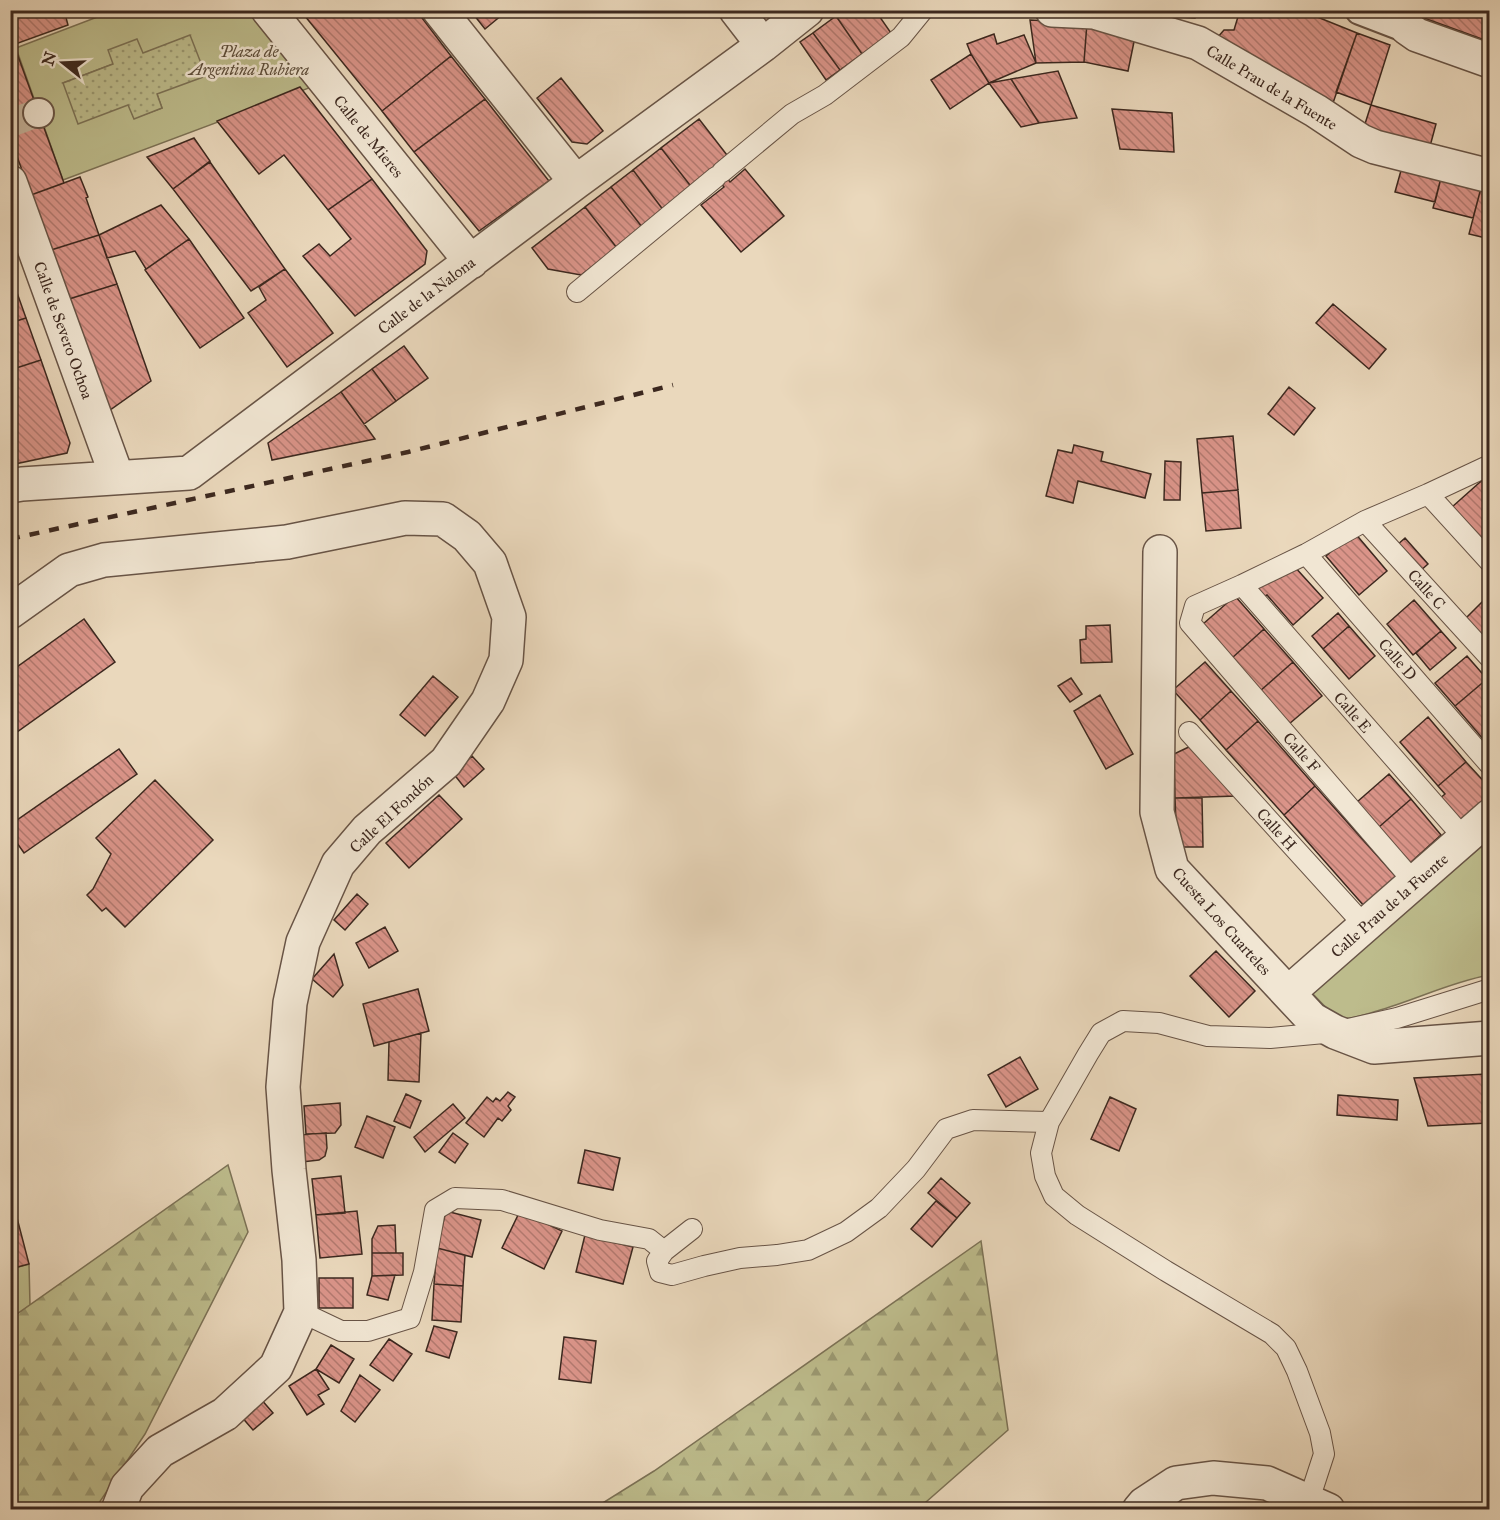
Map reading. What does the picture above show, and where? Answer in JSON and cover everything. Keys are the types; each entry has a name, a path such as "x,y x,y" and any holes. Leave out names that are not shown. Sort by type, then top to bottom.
{"street":[{"name":"Calle de Mieres","path":"268,10 471,262"},
{"path":"439,10 576,182"},
{"path":"736,10 763,45"},
{"name":"Calle de la Nalona","path":"10,486 189,473 807,10"},
{"name":"Calle Prau de la Fuente","path":"1052,10 1094,12 1198,43 1316,111 1361,141 1375,147 1490,176"},
{"path":"1360,10 1402,19 1417,35 1490,61"},
{"name":"Calle de Severo Ochoa","path":"10,182 117,477"},
{"name":"Calle El Fondón","path":"10,612 69,570 104,560 287,542 405,518 443,519 467,536 490,563 509,617 506,660 488,701 446,762 367,830 338,864 303,942 290,1003 283,1087 299,1260 301,1312 276,1367 225,1414 160,1451 127,1487 118,1509"},
{"name":"Cuesta Los Cuarteles","path":"1160,552 1157,812 1172,868 1312,1019 1335,1032 1374,1047 1490,1038"},
{"name":"Calle Prau de la Fuente","path":"1288,993 1490,816"},
{"path":"1139,1509 1176,1483 1213,1478 1267,1483 1319,1505"}],"lane":[{"path":"578,292 792,114 825,95 901,37 923,10"},
{"path":"1242,585 1306,554 1365,521 1490,465"},
{"path":"1428,494 1490,562"},
{"name":"Calle C","path":"1365,521 1490,658"},
{"name":"Calle D","path":"1306,554 1490,765"},
{"name":"Calle F","path":"1242,585 1195,606 1190,622 1414,882"},
{"name":"Calle E","path":"1242,585 1464,838"},
{"name":"Calle H","path":"1189,732 1365,926"},
{"path":"1319,1505 1324,1454 1320,1433 1286,1348 1272,1334 1097,1228 1054,1196 1045,1176 1041,1154 1049,1122 1101,1034 1123,1021 1159,1023 1208,1036 1270,1038 1335,1032 1397,1018 1490,989"},
{"path":"692,1229 664,1251 657,1261 660,1272 672,1275 741,1258 808,1250 846,1232 879,1208 916,1169 945,1129 973,1120 1049,1122"},
{"path":"301,1312 341,1331 368,1331 410,1318 424,1272 435,1210 454,1198 502,1200 600,1230 649,1239 664,1251"}],"green space":[{"name":"Plaza de Argentina Rubiera","path":"113,11 268,11 325,82 63,180 16,48","holes":["190,36 157,94 162,108 134,118 129,105 63,83 113,64 136,40 142,54"]},
{"path":"190,35 206,76 157,94 162,108 134,119 128,105 78,124 63,83 113,64 108,50 137,39 143,53"},
{"path":"1489,840 1489,975 1461,982 1362,1016 1336,1018 1311,992"},
{"path":"228,1165 248,1232 145,1434 95,1509 11,1509 10,1319"},
{"path":"981,1241 1008,1430 918,1509 593,1509 654,1471"},
{"path":"29,1264 30,1305 11,1319 11,1269"}],"building":[{"path":"10,10 64,10 68,25 10,46"},
{"path":"300,10 416,10 451,56 382,111"},
{"path":"470,10 508,10 485,29"},
{"path":"844,10 875,10 891,33 862,54 836,16"},
{"path":"1162,10 1196,10 1195,18 1161,16"},
{"path":"1240,10 1300,10 1357,33 1332,106 1217,38 1224,30 1234,30"},
{"path":"1420,10 1490,10 1490,42 1413,14"},
{"path":"836,16 862,54 840,70 813,33"},
{"path":"1030,20 1087,23 1084,62 1036,63"},
{"path":"1087,23 1136,32 1128,71 1084,62"},
{"path":"813,33 840,70 826,80 800,42"},
{"path":"1357,33 1390,45 1371,105 1336,92"},
{"path":"994,34 997,44 1024,35 1036,63 989,83 967,44"},
{"path":"14,45 64,183 31,195 10,137 10,46"},
{"path":"971,54 989,83 950,109 931,80"},
{"path":"451,56 485,99 414,152 382,111"},
{"path":"1058,71 1077,118 1039,123 1011,79"},
{"path":"561,78 603,131 587,144 572,142 537,98"},
{"path":"1011,79 1039,123 1021,127 989,83"},
{"path":"300,87 372,179 328,210 284,155 259,174 217,121"},
{"path":"485,99 549,181 479,231 414,152"},
{"path":"1371,105 1436,124 1429,150 1364,127"},
{"path":"1112,109 1172,113 1174,152 1120,149"},
{"path":"699,119 730,159 693,189 661,148"},
{"path":"194,138 210,161 173,189 147,157"},
{"path":"661,148 693,189 664,211 633,170"},
{"path":"210,162 285,269 251,291 173,189"},
{"path":"1402,167 1441,178 1435,202 1395,192"},
{"path":"719,168 730,182 745,169 784,216 741,252 701,205 724,187 712,173"},
{"path":"633,170 664,211 642,227 611,187"},
{"path":"80,177 99,235 51,250 31,195"},
{"path":"1441,178 1481,188 1473,218 1433,208"},
{"path":"372,179 427,251 425,264 355,316 303,256 319,244 330,256 351,239 328,210"},
{"path":"611,187 642,227 617,248 585,207"},
{"path":"1481,188 1490,190 1490,239 1469,234"},
{"path":"161,205 189,239 146,269 135,251 107,258 99,235"},
{"path":"585,207 617,248 581,275 548,269 532,248"},
{"path":"99,235 117,284 69,299 51,250"},
{"path":"189,239 244,318 200,348 145,270"},
{"path":"285,269 333,333 287,367 248,313 266,300 259,287"},
{"path":"10,273 26,318 10,323"},
{"path":"117,284 151,381 110,410 69,299"},
{"path":"1333,304 1386,349 1369,369 1316,323"},
{"path":"26,318 41,360 10,370 10,323"},
{"path":"404,346 428,378 396,401 372,369"},
{"path":"41,360 70,443 67,453 10,465 10,424 13,423 10,416 10,370"},
{"path":"372,369 396,401 364,424 341,392"},
{"path":"1289,387 1315,408 1294,435 1268,414"},
{"path":"341,392 375,439 272,460 268,443"},
{"path":"1233,436 1238,490 1202,493 1197,439"},
{"path":"1074,445 1103,452 1101,461 1151,474 1145,498 1078,481 1073,503 1046,496 1058,450 1072,453"},
{"path":"1165,461 1181,462 1180,500 1164,500"},
{"path":"1488,475 1490,477 1490,538 1483,543 1452,507"},
{"path":"1238,490 1241,528 1206,531 1202,493"},
{"path":"1354,532 1387,571 1359,595 1326,556"},
{"path":"1405,538 1428,564 1419,572 1396,546"},
{"path":"1293,565 1323,598 1293,625 1267,595 1263,597 1257,586"},
{"path":"1490,594 1489,648 1463,621"},
{"path":"1235,596 1264,629 1232,658 1203,624"},
{"path":"1414,600 1441,631 1413,655 1387,624"},
{"path":"1338,613 1349,626 1323,649 1312,636"},
{"path":"84,619 115,662 10,737 10,672"},
{"path":"1110,625 1112,662 1081,663 1080,640 1086,639 1086,626"},
{"path":"1349,626 1375,656 1349,679 1323,649"},
{"path":"1264,629 1293,662 1260,691 1232,658"},
{"path":"1441,631 1456,648 1430,670 1416,653"},
{"path":"1467,656 1487,679 1455,706 1435,683"},
{"path":"1205,662 1231,691 1200,720 1173,690"},
{"path":"1293,662 1322,696 1289,724 1260,691"},
{"path":"433,676 458,697 425,736 400,715"},
{"path":"1071,678 1082,694 1070,702 1058,686"},
{"path":"1487,679 1490,682 1490,733 1483,739 1455,706"},
{"path":"1231,691 1258,721 1226,750 1200,720"},
{"path":"1100,695 1133,754 1106,769 1074,711"},
{"path":"1428,717 1466,762 1438,786 1400,742"},
{"path":"1258,721 1315,786 1284,815 1226,750"},
{"path":"1490,733 1490,754 1482,745 1486,742 1483,739"},
{"path":"1193,745 1236,796 1175,798 1174,754"},
{"path":"119,749 137,774 24,853 10,833 10,825"},
{"path":"472,756 484,769 464,787 453,773"},
{"path":"1466,762 1490,788 1490,799 1461,824 1439,799 1445,794 1438,786"},
{"path":"1389,774 1411,799 1379,827 1357,802"},
{"path":"155,780 213,840 125,927 106,908 102,911 87,895 93,889 111,854 96,838"},
{"path":"1315,786 1397,878 1364,906 1284,815"},
{"path":"439,795 462,819 409,868 386,843"},
{"path":"1175,798 1202,798 1203,847 1177,847"},
{"path":"1411,799 1441,835 1410,863 1379,827"},
{"path":"357,894 368,904 345,930 334,920"},
{"path":"385,927 398,951 369,968 356,943"},
{"path":"1216,951 1255,991 1229,1017 1190,976"},
{"path":"334,954 343,985 333,997 312,979"},
{"path":"418,989 429,1031 374,1046 363,1004"},
{"path":"421,1033 419,1082 388,1080 389,1042"},
{"path":"1020,1057 1038,1089 1006,1107 988,1075"},
{"path":"1486,1074 1488,1123 1428,1126 1414,1078"},
{"path":"508,1092 515,1097 508,1106 511,1110 502,1121 498,1118 484,1137 466,1123 487,1097 493,1102 496,1098 500,1101"},
{"path":"406,1094 421,1101 410,1128 394,1121"},
{"path":"1338,1095 1398,1100 1397,1120 1337,1115"},
{"path":"1110,1097 1136,1109 1119,1151 1091,1139"},
{"path":"340,1103 341,1125 335,1133 306,1134 304,1106"},
{"path":"453,1104 465,1118 425,1152 414,1137"},
{"path":"367,1116 395,1127 383,1158 355,1147"},
{"path":"326,1133 325,1156 319,1160 302,1162 299,1135"},
{"path":"453,1133 468,1144 455,1163 439,1152"},
{"path":"585,1150 620,1158 613,1190 578,1183"},
{"path":"341,1176 345,1213 316,1215 312,1179"},
{"path":"941,1178 970,1203 957,1218 928,1193"},
{"path":"936,1201 957,1218 932,1247 911,1229"},
{"path":"357,1211 362,1254 320,1258 316,1215"},
{"path":"446,1211 481,1220 472,1257 437,1248"},
{"path":"520,1211 562,1231 544,1269 502,1248"},
{"path":"17,1218 29,1264 10,1269 10,1219"},
{"path":"395,1225 396,1253 372,1253 372,1239 378,1226"},
{"path":"585,1235 633,1247 623,1284 576,1272"},
{"path":"437,1248 465,1255 463,1286 434,1284"},
{"path":"372,1253 403,1253 403,1275 372,1276"},
{"path":"395,1275 388,1300 367,1295 372,1276"},
{"path":"319,1278 353,1278 353,1308 319,1308"},
{"path":"434,1284 463,1286 461,1322 432,1320"},
{"path":"434,1326 457,1332 449,1358 426,1351"},
{"path":"564,1337 596,1341 591,1383 559,1379"},
{"path":"389,1339 412,1354 393,1381 370,1365"},
{"path":"331,1345 354,1359 339,1383 316,1369"},
{"path":"316,1369 329,1389 318,1395 324,1404 307,1415 289,1386"},
{"path":"360,1375 380,1390 355,1422 341,1411"},
{"path":"260,1398 273,1413 253,1430 240,1415"}],"tunnel":[{"path":"10,123 38,113"}],"railway":[{"path":"10,539 408,452 673,385"}]}
